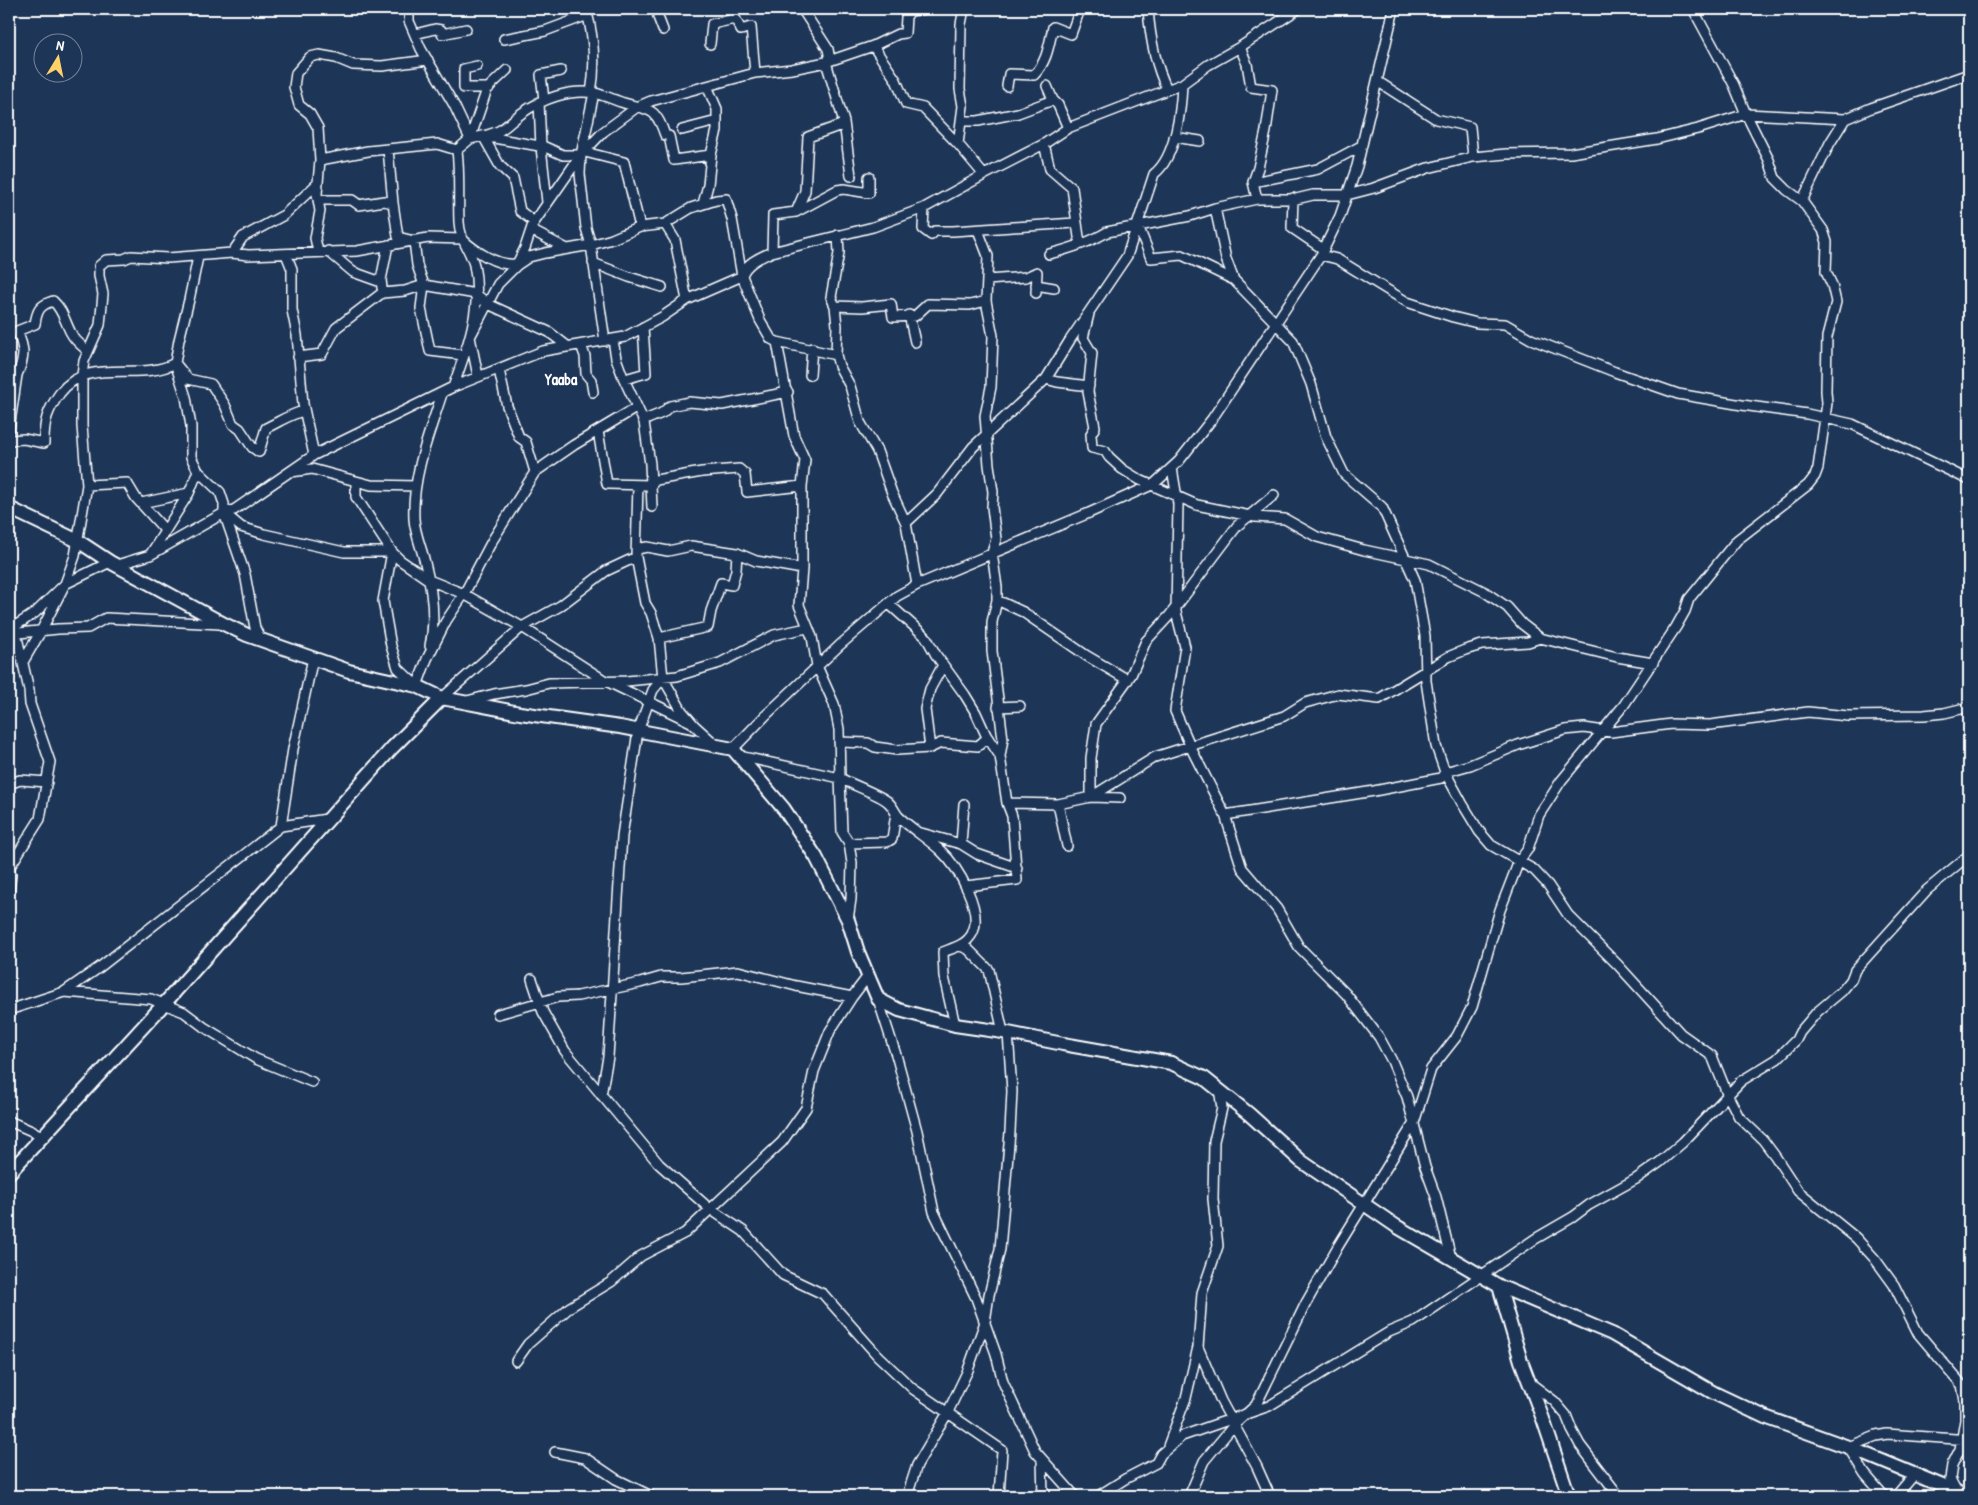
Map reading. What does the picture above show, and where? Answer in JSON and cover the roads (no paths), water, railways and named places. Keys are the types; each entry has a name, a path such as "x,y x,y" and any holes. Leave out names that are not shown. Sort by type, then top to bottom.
{"street":[{"path":"660,9 658,16 663,30"},
{"path":"727,9 730,10 741,30 752,27 755,73"},
{"path":"802,9 828,50 828,61 844,124 851,176"},
{"path":"453,387 470,337 498,284 517,264 526,248 533,226 547,202 583,154 603,132 637,107 651,101 755,73 792,69 828,61 873,46 898,34 905,33 906,17 909,10 925,9"},
{"path":"958,144 963,106 960,88 961,24 964,9"},
{"path":"1007,86 1009,74 1034,75 1042,68 1053,27 1071,34 1080,9"},
{"path":"1148,9 1150,33 1167,89"},
{"path":"1275,9 1295,10"},
{"path":"736,752 817,666 898,596 917,585 1150,486 1179,461 1212,419 1322,252 1340,216 1348,195 1361,146 1394,9"},
{"path":"1098,1496 1156,1463 1161,1454 1182,1436 1232,1422 1256,1405 1306,1303 1414,1123 1431,1069 1457,1036 1472,1007 1491,938 1519,861 1528,848 1539,815 1560,781 1624,705 1685,611 1689,599 1737,540 1808,485 1815,476 1820,455 1827,403 1827,337 1836,302 1826,272 1827,242 1823,230 1802,201 1775,178 1770,160 1746,114 1720,57 1693,9"},
{"path":"11,632 35,613 65,584 114,564 150,555 224,513 234,510 314,455 382,421 478,376 499,370 543,351 625,337 687,300 742,276 744,270 772,252 873,227 924,208 1044,144 1068,128 1182,84 1208,65 1240,47 1295,10"},
{"path":"408,11 409,21 421,49 470,138"},
{"path":"504,39 545,31 587,12 593,38 593,93 580,174 586,228 609,341 636,408 644,422 652,507"},
{"path":"710,44 712,24 735,19"},
{"path":"415,34 435,29 441,30 442,34 466,29"},
{"path":"873,46 896,80 906,104 923,108 958,144 984,175"},
{"path":"1240,47 1248,64 1251,87 1272,90 1266,131 1253,182 1257,199"},
{"path":"318,252 315,238 320,211 318,200 320,160 318,128 310,114 299,105 294,87 296,73 310,56 319,55 336,58 353,65 382,66 428,60"},
{"path":"477,66 464,69 464,88 489,88"},
{"path":"456,150 470,138 489,88 507,70"},
{"path":"547,202 541,147 542,75 561,71"},
{"path":"1049,254 1072,248 1107,232 1190,216 1215,208 1257,199 1348,195 1374,188 1428,168 1473,157 1586,151 1681,134 1746,114 1845,119 1969,74"},
{"path":"1377,81 1436,119 1470,127 1473,157"},
{"path":"906,523 937,494 958,464 988,433 1046,379 1127,256 1154,174 1162,168 1170,153 1181,104 1182,84"},
{"path":"703,204 717,130 717,109 707,86"},
{"path":"1047,86 1068,128"},
{"path":"470,138 500,132 523,112 542,101 570,94 593,93 637,107 650,109 660,120 665,135 669,136 674,160 711,155"},
{"path":"962,121 978,121 1018,113 1053,100"},
{"path":"1802,201 1830,143 1845,119"},
{"path":"682,130 717,121"},
{"path":"796,212 805,191 808,137 844,124"},
{"path":"483,136 541,147 563,155 583,154 624,162 640,226"},
{"path":"483,136 500,166 512,178 520,211 533,226 567,248"},
{"path":"1174,137 1200,141"},
{"path":"320,160 388,149 437,144 456,150"},
{"path":"1044,144 1050,168 1072,188 1075,223 1080,244"},
{"path":"1253,182 1318,169 1361,146"},
{"path":"388,149 398,237 414,240"},
{"path":"456,150 460,186 459,222 462,239 474,264 476,294 470,337 478,376"},
{"path":"772,252 773,215 796,212 837,190 844,189 869,193 869,176"},
{"path":"232,253 243,237 296,206 318,183"},
{"path":"1293,198 1292,228 1322,252 1337,259 1407,302 1477,323 1505,324 1531,339 1640,382 1678,394 1807,414 1852,424 1969,480"},
{"path":"23,662 65,584 75,556 87,485 82,426 82,375 88,351 100,325 103,294 99,266 106,260 124,259 131,256 168,258 232,253 248,255 357,251 378,249 388,245 428,238 462,239 470,246 504,264 517,264 529,258 567,248 590,246 612,239 640,226 666,224 691,208 726,199 732,219 742,276 760,320 771,339 836,355"},
{"path":"318,200 352,200 358,205 384,201 393,203"},
{"path":"924,208 923,228 931,235 935,231 1075,223"},
{"path":"1215,208 1226,259 1234,280"},
{"path":"666,224 675,240 687,300"},
{"path":"1138,226 1151,258 1182,255 1234,280 1293,341 1311,384 1326,437 1344,474 1382,507 1415,580 1425,636 1426,670 1436,746 1445,772 1479,831 1491,845 1534,870 1548,885 1568,915 1618,965 1681,1034 1712,1056 1728,1096 1739,1116 1769,1148 1798,1191 1856,1238 1894,1285 1918,1333 1962,1385 1965,1401 1966,1439 1950,1475 1951,1482 1960,1494"},
{"path":"966,886 1017,880 1012,816 1007,803 1000,756 1003,739 992,641 992,622 997,600 997,587 992,553 996,539 985,416 991,387 993,336 986,300 988,256 978,230"},
{"path":"838,235 839,253 831,297 835,306 838,326 836,355 839,366 850,386 860,422 877,451 892,493 906,523 917,585"},
{"path":"414,240 417,265 424,285 421,308 430,351 463,356"},
{"path":"382,293 388,245"},
{"path":"328,251 353,272 382,282"},
{"path":"286,254 292,269 292,310 297,335 304,410 314,455"},
{"path":"198,257 175,363 186,397 191,426 192,457 198,471 220,492 224,504 224,513 244,574 255,628 261,640"},
{"path":"593,263 662,287"},
{"path":"987,280 1026,276 1037,272 1036,289 1054,288"},
{"path":"298,356 322,354 336,328 382,293 405,291 424,285 476,294 488,304 550,332 567,346"},
{"path":"835,306 862,307 891,304 893,317 915,316 928,304 970,305 986,300"},
{"path":"9,429 17,375 22,367 24,353 17,331 35,324 37,312 42,304 54,301 57,304 65,317 71,335 88,351"},
{"path":"1089,314 1084,338 1092,353 1088,392 1095,427 1091,434 1092,448 1105,451 1122,469 1150,486 1197,505 1250,516 1285,519 1317,537 1364,550 1429,564 1485,592 1507,608 1522,624 1540,638 1617,657 1653,663"},
{"path":"909,316 914,342"},
{"path":"625,380 646,373 644,327"},
{"path":"777,342 788,392 794,436 805,460 802,486 802,569 799,605 812,637 817,666 834,704 839,729 842,832 848,843 853,874 848,920"},
{"path":"581,345 586,374 592,380 593,392"},
{"path":"810,375 812,348"},
{"path":"9,440 24,439 44,443 44,422 51,405 68,383 82,375 113,371 164,369 175,363"},
{"path":"175,363 188,379 211,384 225,405 233,424 240,429 252,447 259,452 266,428 304,410"},
{"path":"499,370 507,406 519,437 526,442 535,472"},
{"path":"1046,379 1089,386"},
{"path":"644,422 662,413 670,406 689,402 722,406 788,392"},
{"path":"427,659 433,622 432,600 429,580 414,522 414,497 421,459 442,394"},
{"path":"417,686 427,659 446,621 464,594 492,541 535,472 636,408"},
{"path":"598,431 606,484 651,485 656,480 739,468 745,474 747,492 802,486"},
{"path":"1172,468 1176,497 1178,548 1176,608 1185,646 1175,711 1190,746 1225,815 1242,868 1277,909 1299,947 1346,994 1379,1037 1401,1079 1451,1258"},
{"path":"289,473 312,469 371,485 416,486"},
{"path":"150,555 164,529 189,493 198,471"},
{"path":"356,481 356,497 392,552 400,560 429,580 464,594 522,627 604,680 691,722"},
{"path":"87,485 127,483 136,498 164,529"},
{"path":"638,485 637,553 645,603 651,613 659,638 663,678 677,703 691,722 714,744"},
{"path":"141,503 189,493"},
{"path":"1091,797 1091,758 1096,724 1128,680 1146,641 1176,608 1237,526 1274,495"},
{"path":"9,508 78,541 114,564 224,624 261,640 349,671 417,686 442,698 714,744 736,752 840,778 888,802 896,814 913,830 942,851 966,886 972,902 975,920 972,935 960,946 943,952 944,977 955,1025"},
{"path":"224,513 241,526 264,534 344,552 392,552"},
{"path":"9,1173 164,1004 392,748 442,698 522,627 560,606 606,571 647,547 668,551 691,546 737,553 756,561 802,569"},
{"path":"392,552 383,601 391,646 398,668 417,686"},
{"path":"659,638 708,627 711,611 721,583 732,585 736,570 737,553"},
{"path":"997,600 1023,612 1087,656 1128,680"},
{"path":"889,604 926,637 976,713 987,738 1000,756"},
{"path":"11,632 88,628 106,618 224,624"},
{"path":"464,702 549,683 663,678 706,668 774,635 807,628"},
{"path":"9,891 11,875 9,869 40,819 50,762 30,704 30,690 23,662 11,632"},
{"path":"1091,797 1155,757 1284,716 1313,700 1338,694 1379,699 1426,670 1465,650 1482,645 1528,642 1540,638"},
{"path":"281,826 293,749 313,658"},
{"path":"930,748 924,709 930,689 943,665"},
{"path":"601,1095 608,1057 622,836 638,730 653,690 663,678"},
{"path":"998,706 1020,706"},
{"path":"1225,815 1442,778 1445,772 1470,765 1518,745 1565,730 1584,728 1612,732 1671,724 1710,726 1808,712 1848,716 1897,716 1944,713 1969,707"},
{"path":"839,742 868,743 875,747 897,750 930,748 941,744 978,746 987,738"},
{"path":"736,752 784,809 811,849 848,920 858,952 878,999 897,1058 917,1131 934,1212 976,1298 1011,1403 1035,1451 1075,1496"},
{"path":"9,784 20,780 47,782"},
{"path":"1007,803 1058,804 1091,797 1120,798"},
{"path":"961,844 964,804"},
{"path":"1058,804 1067,846"},
{"path":"848,843 887,842 892,839 896,814"},
{"path":"9,1010 64,992 100,967 281,826 327,819"},
{"path":"913,830 961,844 977,854 1016,868"},
{"path":"1247,1413 1269,1406 1388,1332 1413,1322 1535,1239 1573,1217 1589,1205 1636,1179 1660,1162 1683,1142 1741,1081 1777,1059 1796,1040 1817,1012 1842,991 1851,980 1855,970 1927,890 1969,855"},
{"path":"907,1496 917,1465 947,1414 968,1370 985,1322 989,1295 1000,1249 1012,1091 1005,1033 990,970 968,949 960,946"},
{"path":"498,1014 558,997 578,996 612,989 640,983 660,976 681,977 738,971 796,986 852,996"},
{"path":"516,1360 528,1344 570,1307 611,1282 641,1256 685,1233 782,1142 806,1108 814,1070 830,1030 852,996 868,976"},
{"path":"532,979 552,1030 565,1051 659,1164 710,1208 743,1231 783,1275 823,1294 878,1356 913,1389 1002,1450 999,1496"},
{"path":"64,992 151,999 184,1012 204,1027 256,1059 312,1082"},
{"path":"878,999 899,1010 955,1025 1171,1063 1204,1078 1300,1161 1396,1226 1499,1286 1622,1340 1714,1393 1758,1414 1848,1447 1960,1494"},
{"path":"1167,1449 1186,1398 1198,1347 1202,1293 1218,1246 1212,1198 1214,1141 1222,1108 1218,1089"},
{"path":"9,1121 43,1136"},
{"path":"1499,1286 1520,1361 1569,1496"},
{"path":"1198,1347 1221,1401 1257,1467 1270,1496"},
{"path":"1529,1382 1554,1401 1566,1415 1580,1445 1619,1496"},
{"path":"1188,1496 1204,1461 1232,1422"},
{"path":"1848,1447 1876,1436 1887,1434 1966,1439"},
{"path":"1848,1447 1865,1474 1884,1496"},
{"path":"555,1452 585,1458 616,1479 650,1496"},
{"path":"1042,1460 1043,1496"},
{"path":"1896,1496 1914,1475"}],"district":[{"name":"Yaaba","path":"561,379"}]}
